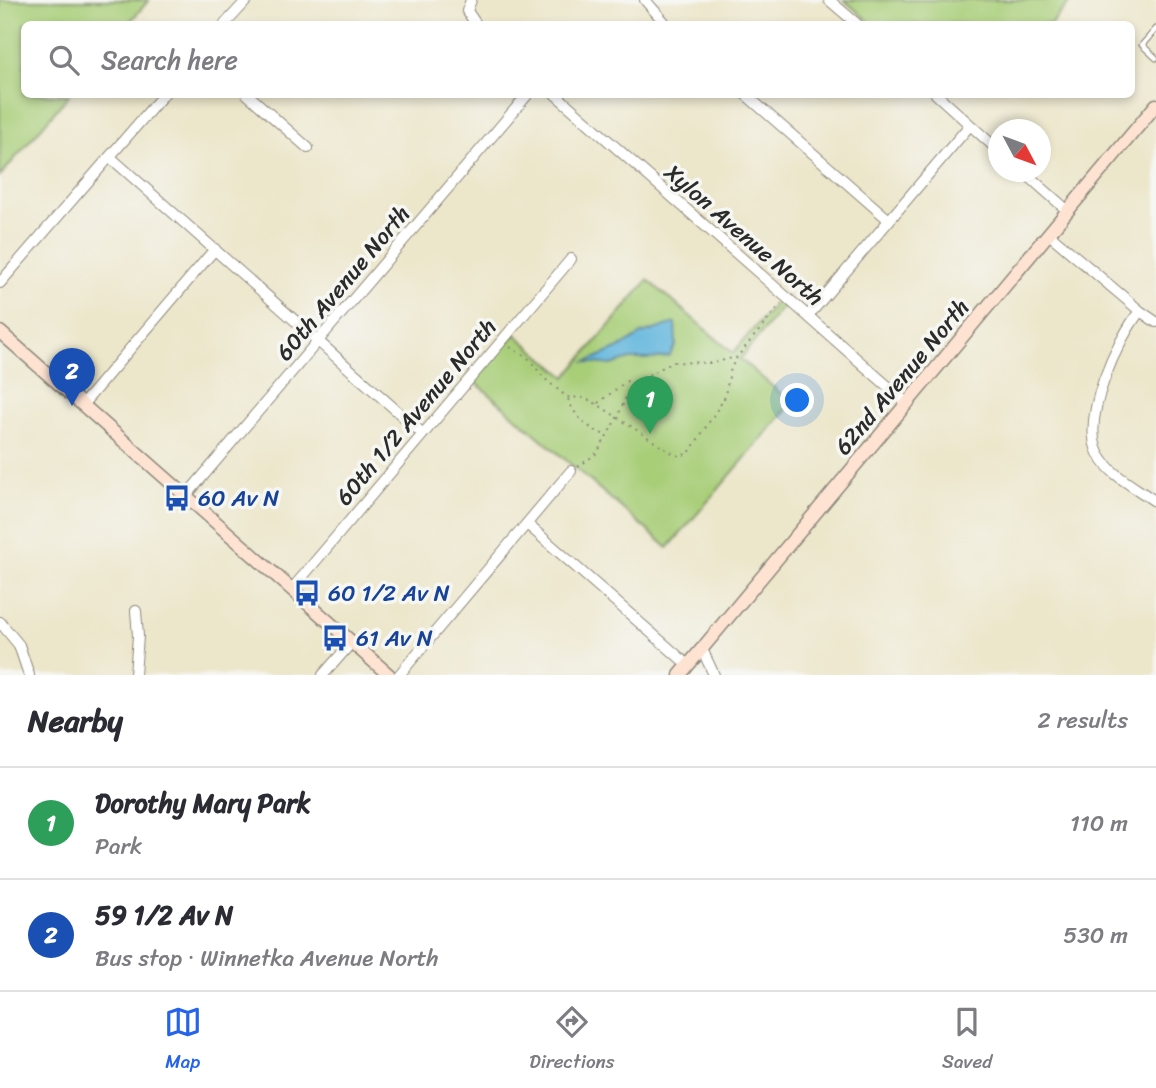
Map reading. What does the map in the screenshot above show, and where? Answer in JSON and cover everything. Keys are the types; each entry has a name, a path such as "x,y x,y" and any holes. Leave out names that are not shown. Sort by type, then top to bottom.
{"street":[{"path":"228,21 247,0"},
{"path":"471,0 467,11 474,21"},
{"path":"645,0 663,21"},
{"path":"829,0 854,21"},
{"path":"0,283 161,98"},
{"path":"252,98 308,148"},
{"name":"60th Avenue North","path":"186,496 525,98"},
{"name":"Xylon Avenue North","path":"560,98 908,404"},
{"path":"750,98 889,220"},
{"path":"940,98 988,141"},
{"name":"62nd Avenue North","path":"684,670 1156,105"},
{"path":"808,316 970,125"},
{"path":"110,157 423,434"},
{"path":"1035,182 1068,211"},
{"path":"1049,234 1140,312 1156,322"},
{"path":"83,404 215,249"},
{"name":"60th 1/2 Avenue North","path":"292,589 571,259"},
{"path":"1140,312 1117,346 1092,428 1098,454 1106,465 1156,502"},
{"path":"0,332 389,675"},
{"path":"399,675 570,471"},
{"path":"527,524 684,670"},
{"path":"135,675 138,636 136,611"},
{"path":"0,622 19,645 29,675"},
{"path":"323,675 352,642"},
{"path":"702,649 714,675"}],"lane":[{"path":"1156,29 1142,45 1156,58"}],"path":[{"path":"567,397 585,398 597,404 670,452 680,456 689,453 724,399 730,368 787,298"},
{"path":"506,344 528,358 545,379 567,397 584,424 606,435"},
{"path":"570,471 585,464 597,453 635,384 673,362 713,363 737,357"},
{"path":"597,404 627,381 635,384"}],"green space":[{"path":"0,0 149,0 131,21 21,21 21,98 66,98 0,176"},
{"path":"844,0 1071,0 1054,21 868,21"},
{"path":"648,280 733,353 780,298 785,304 740,359 792,403 668,548 474,381 515,334 566,377"}],"water":[{"path":"675,323 676,345 669,356 630,359 611,365 586,362 617,349 642,334"}],"place":[{"name":"59 1/2 Av N","path":"72,406"},
{"name":"Dorothy Mary Park","path":"650,434"},
{"name":"60 Av N","path":"177,498"},
{"name":"60 1/2 Av N","path":"307,593"},
{"name":"61 Av N","path":"335,638"}]}
